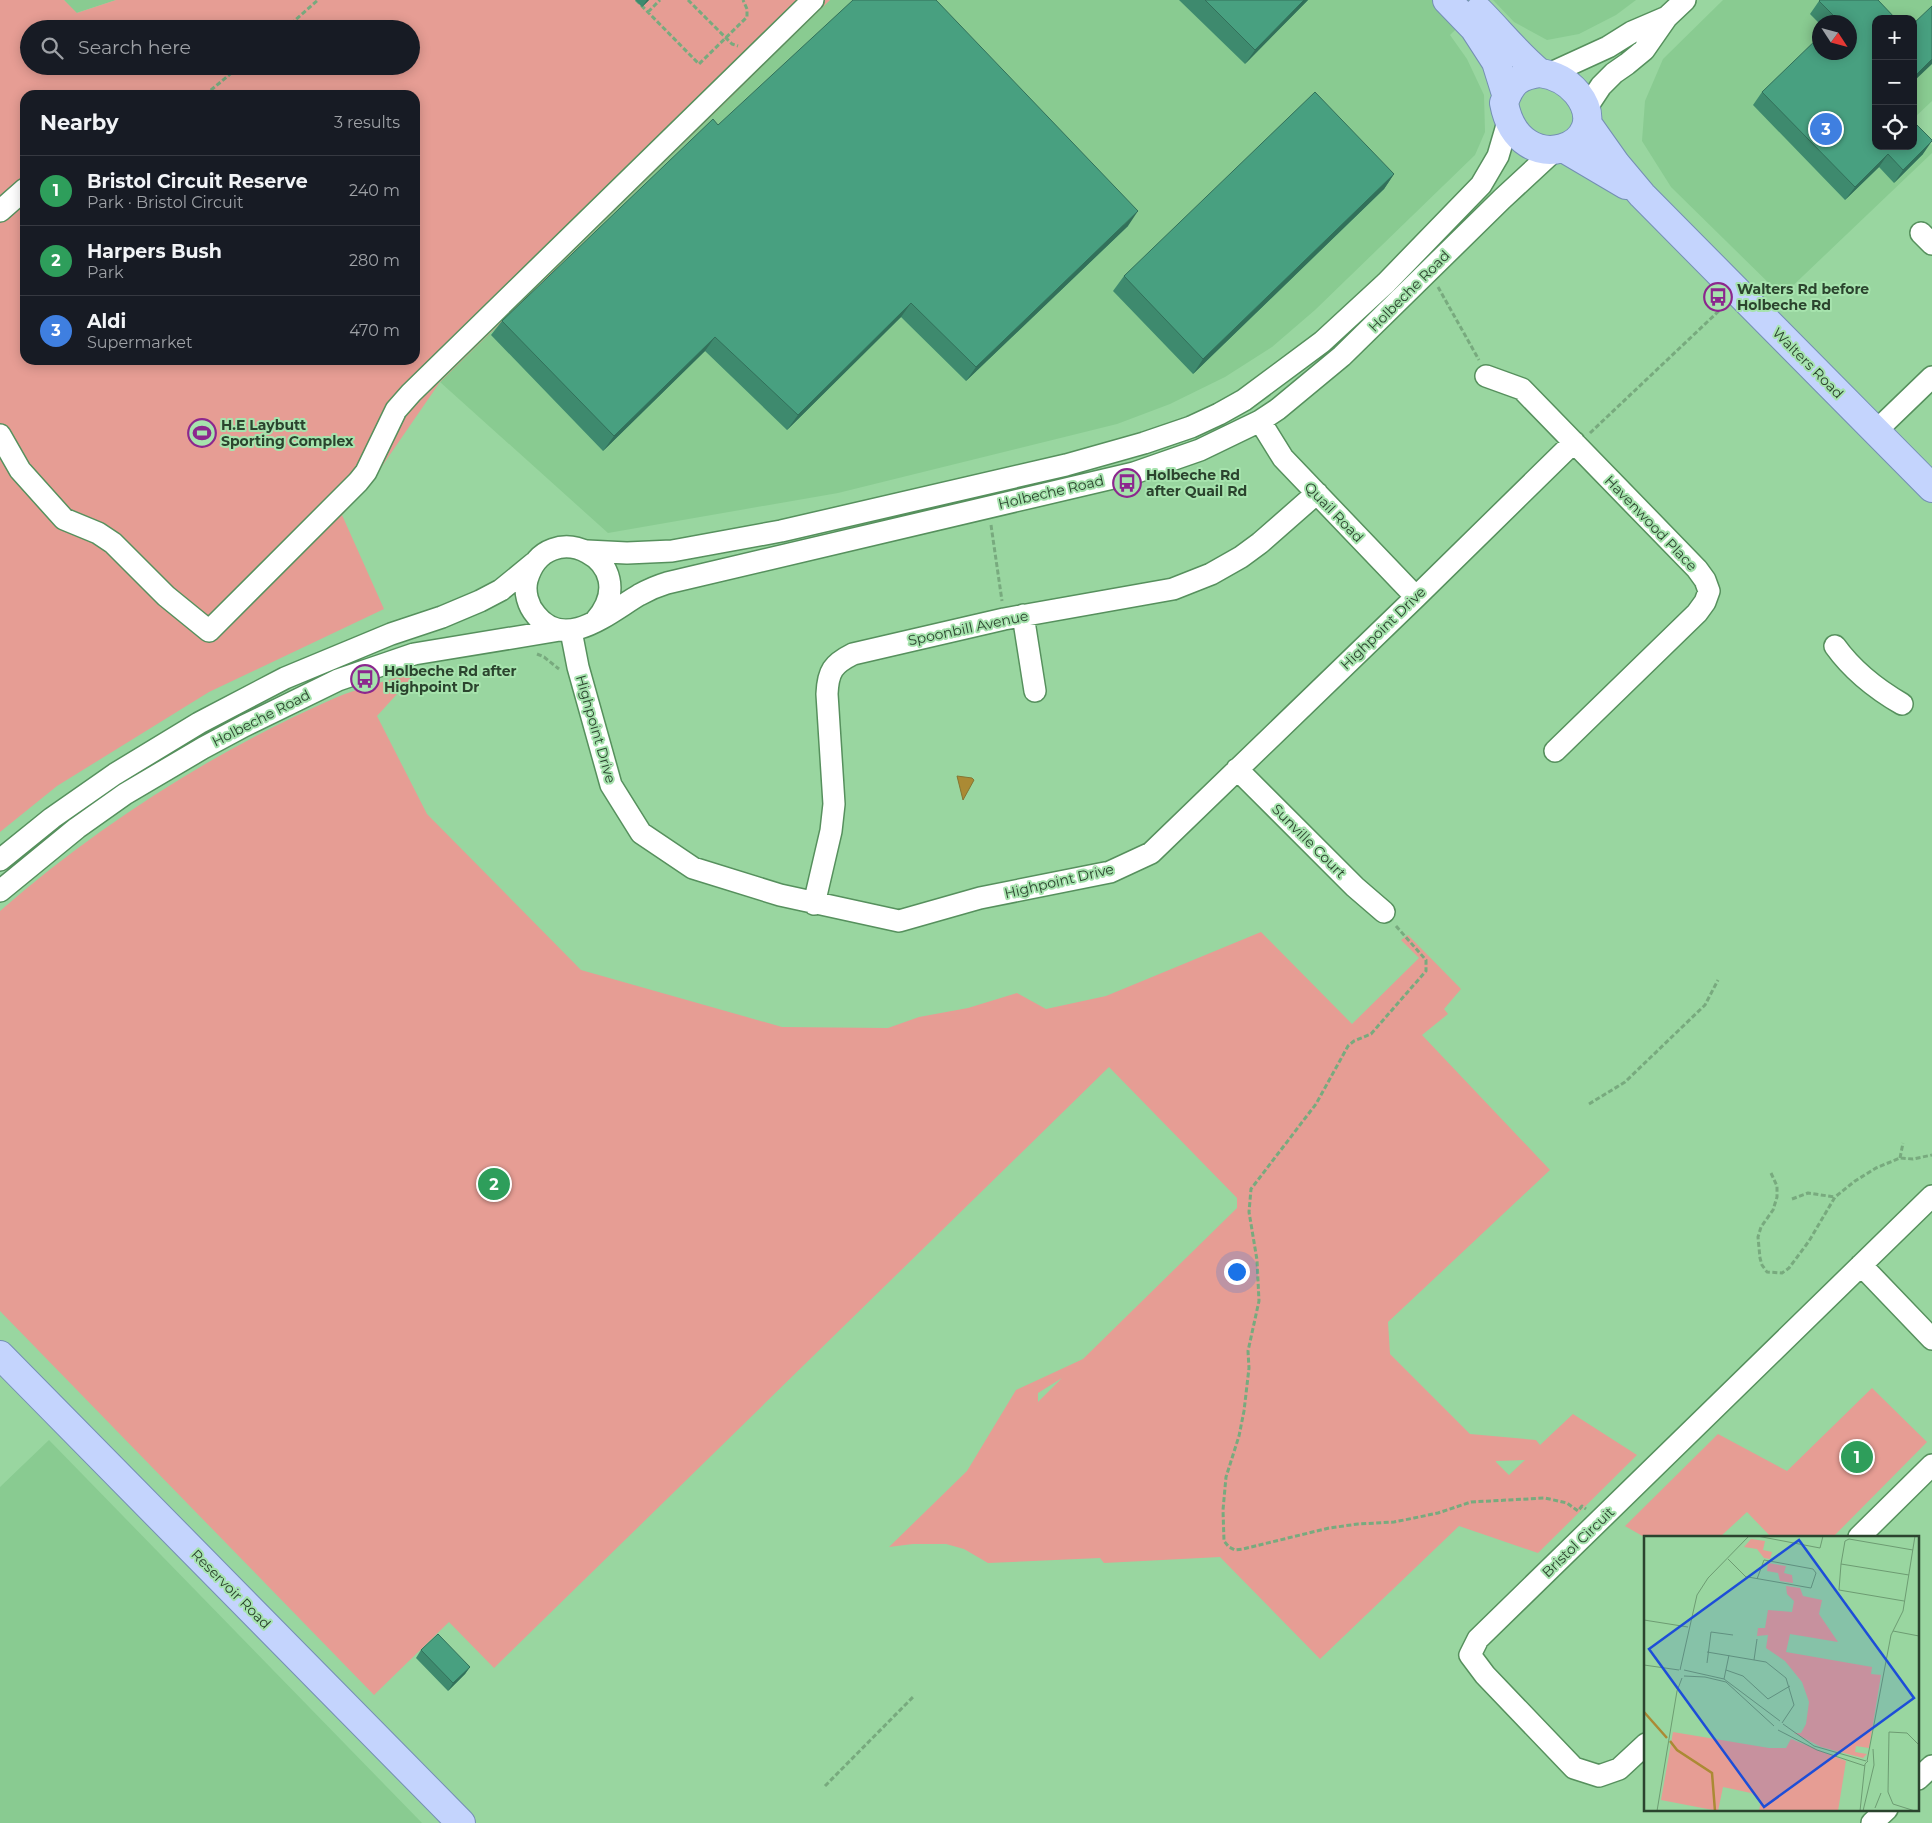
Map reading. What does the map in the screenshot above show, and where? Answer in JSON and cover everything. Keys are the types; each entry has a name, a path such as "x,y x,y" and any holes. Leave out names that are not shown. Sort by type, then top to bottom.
{"main road":[{"path":"1448,0 1474,28 1496,62 1506,94"},
{"path":"1466,0 1493,25 1515,51 1544,74"},
{"path":"1544,74 1561,79 1572,87 1581,98 1586,116 1583,134 1575,143 1560,149 1546,150 1533,146 1522,140 1508,122 1504,103 1506,94 1514,83 1526,75 1544,74"},
{"name":"Walters Road","path":"1586,116 1616,164 1642,195 1932,488"},
{"name":"Walters Road","path":"1560,149 1642,195"},
{"name":"Reservoir Road","path":"0,1355 461,1823"}],"street":[{"path":"0,435 20,470 64,519 98,533 113,543 166,596 209,631 358,482 369,466 396,410 411,393 813,0"},
{"path":"1586,116 1601,86 1614,73 1644,50 1667,17 1685,0"},
{"path":"1544,74 1608,47 1632,32 1667,17"},
{"name":"Holbeche Road","path":"587,551 627,553 672,551 781,531 1066,465 1144,443 1191,427 1219,414 1244,400 1322,342 1386,282 1481,185 1498,156 1508,122"},
{"name":"Holbeche Road","path":"596,620 640,594 667,584 1134,473 1200,450 1260,421 1278,409 1342,356 1502,199 1560,149"},
{"path":"0,211 20,193"},
{"name":"Havenwood Place","path":"1486,376 1522,389 1697,569 1705,580 1709,591 1705,602 1697,613 1554,752"},
{"path":"1876,431 1932,377"},
{"name":"Quail Road","path":"1260,421 1283,458 1416,597"},
{"name":"Highpoint Drive","path":"566,631 578,667 610,785 641,833 693,868 814,904 899,921 980,898 1110,872 1151,853 1575,444"},
{"name":"Spoonbill Avenue","path":"814,904 831,831 834,804 827,694 828,680 832,668 841,660 853,654 1014,617 1173,588 1193,581 1226,565 1260,543 1317,494"},
{"path":"561,547 574,547 587,551 602,564 610,583 610,597 605,610 596,620 584,628 566,631 549,627 539,620 531,609 526,597 526,584 529,572 536,561 548,552 561,547"},
{"name":"Holbeche Road","path":"0,860 52,818 115,774 199,723 286,678 398,631 442,617 480,601 501,590 536,561"},
{"path":"1014,617 1035,690"},
{"name":"Holbeche Road","path":"0,891 77,828 125,794 244,726 338,680 414,654 566,631"},
{"path":"1834,646 1858,673 1880,691 1902,704"},
{"name":"Sunville Court","path":"1237,769 1355,887 1384,912"},
{"name":"Bristol Circuit","path":"1644,1746 1620,1770 1599,1776 1574,1768 1485,1675 1470,1655 1478,1639 1932,1196"},
{"path":"1861,1265 1932,1339"},
{"path":"1859,1536 1932,1465"},
{"path":"1872,1823 1886,1810"}],"path":[{"path":"295,20 318,0"},
{"path":"636,0 699,64 747,17 747,9 743,0"},
{"path":"648,12 660,0"},
{"path":"688,0 725,38 736,46 745,46"},
{"path":"211,90 229,75"},
{"path":"1429,271 1476,353 1486,376"},
{"path":"1575,444 1723,308"},
{"path":"991,523 1014,617"},
{"path":"531,652 544,657 562,671 578,667"},
{"path":"1384,912 1426,960 1426,971 1375,1031 1348,1046 1316,1104 1251,1189 1249,1212 1257,1260 1259,1301 1248,1351 1249,1377 1239,1436 1226,1477 1223,1510 1224,1541 1235,1550 1243,1549 1329,1528 1394,1522 1438,1513 1472,1502 1487,1500 1545,1498 1567,1503 1578,1511 1582,1506 1590,1514"},
{"path":"1589,1104 1625,1082 1705,1005 1718,980"},
{"path":"1900,1158 1903,1143"},
{"path":"1771,1173 1777,1186 1777,1197 1773,1210 1761,1228 1758,1237 1760,1258 1767,1272 1782,1273 1789,1268 1808,1241 1835,1197 1876,1168 1900,1158 1913,1159 1932,1155"},
{"path":"1792,1199 1808,1193 1835,1197"},
{"path":"825,1786 913,1697"}],"shaded area":[{"name":"H.E Laybutt Sporting Complex","path":"0,0 64,0 77,13 116,0 830,0 440,382 369,485 342,515 384,609 209,692 57,786 0,832"},
{"path":"64,0 116,0 76,13"},
{"path":"830,0 1486,0 1450,35 1467,59 1484,95 1485,132 1475,155 1315,310 1272,347 1225,377 1170,404 1117,424 838,493 608,533 440,382"},
{"path":"1493,0 1636,0 1616,15 1579,34 1547,40 1514,22"},
{"path":"1723,0 1932,0 1932,101 1917,115 1917,15 1872,15 1872,150 1917,150 1917,131 1932,145 1932,153 1782,296 1671,187 1642,141 1645,101 1663,59"},
{"path":"418,671 377,716 427,814 581,970 782,1027 888,1028 919,1017 968,1008 1017,993 1046,1009 1106,996 1261,932 1352,1024 1419,958 1401,940 1408,935 1461,989 1444,1009 1448,1014 1422,1035 1550,1170 1388,1322 1390,1354 1470,1434 1536,1440 1540,1445 1573,1414 1637,1455 1538,1553 1459,1526 1320,1659 1220,1557 1104,1563 1100,1558 988,1563 964,1549 946,1544 913,1544 889,1547 967,1471 1016,1390 1083,1359 1237,1208 1237,1198 1109,1067 494,1668 449,1622 374,1695 0,1311 0,911 38,879 118,819 202,766 246,741 335,698","holes":["1062,1378 1038,1402 1038,1393","1525,1460 1509,1475 1496,1462 1496,1461"]},
{"path":"957,776 974,780 963,800"},
{"path":"1872,1388 1927,1442 1834,1536 1770,1536 1747,1512 1721,1536 1644,1537 1625,1526 1718,1434 1787,1471"},
{"path":"49,1440 422,1823 0,1823 0,1487"}],"building":[{"path":"853,0 936,0 1138,211 976,367 911,303 798,415 715,337 614,436 502,321 713,119 718,125"},
{"path":"1205,0 1304,0 1255,50"},
{"path":"1878,0 1892,15 1872,15 1872,150 1917,150 1917,125 1932,140 1903,170 1888,154 1855,187 1762,92 1812,44 1812,60 1857,60 1857,15 1833,15 1819,1"},
{"path":"1932,6 1932,59 1917,74 1917,60 1917,20"},
{"path":"1315,92 1394,174 1203,359 1124,276"},
{"path":"438,1634 470,1667 453,1683 421,1650"}],"place":[{"name":"Aldi","path":"1826,129"},
{"name":"Walters Rd before Holbeche Rd","path":"1718,297"},
{"name":"H.E Laybutt Sporting Complex","path":"202,433"},
{"name":"Holbeche Rd after Quail Rd","path":"1127,483"},
{"name":"Holbeche Rd after Highpoint Dr","path":"365,679"},
{"name":"Harpers Bush","path":"494,1184"},
{"name":"Bristol Circuit Reserve","path":"1857,1457"}]}
